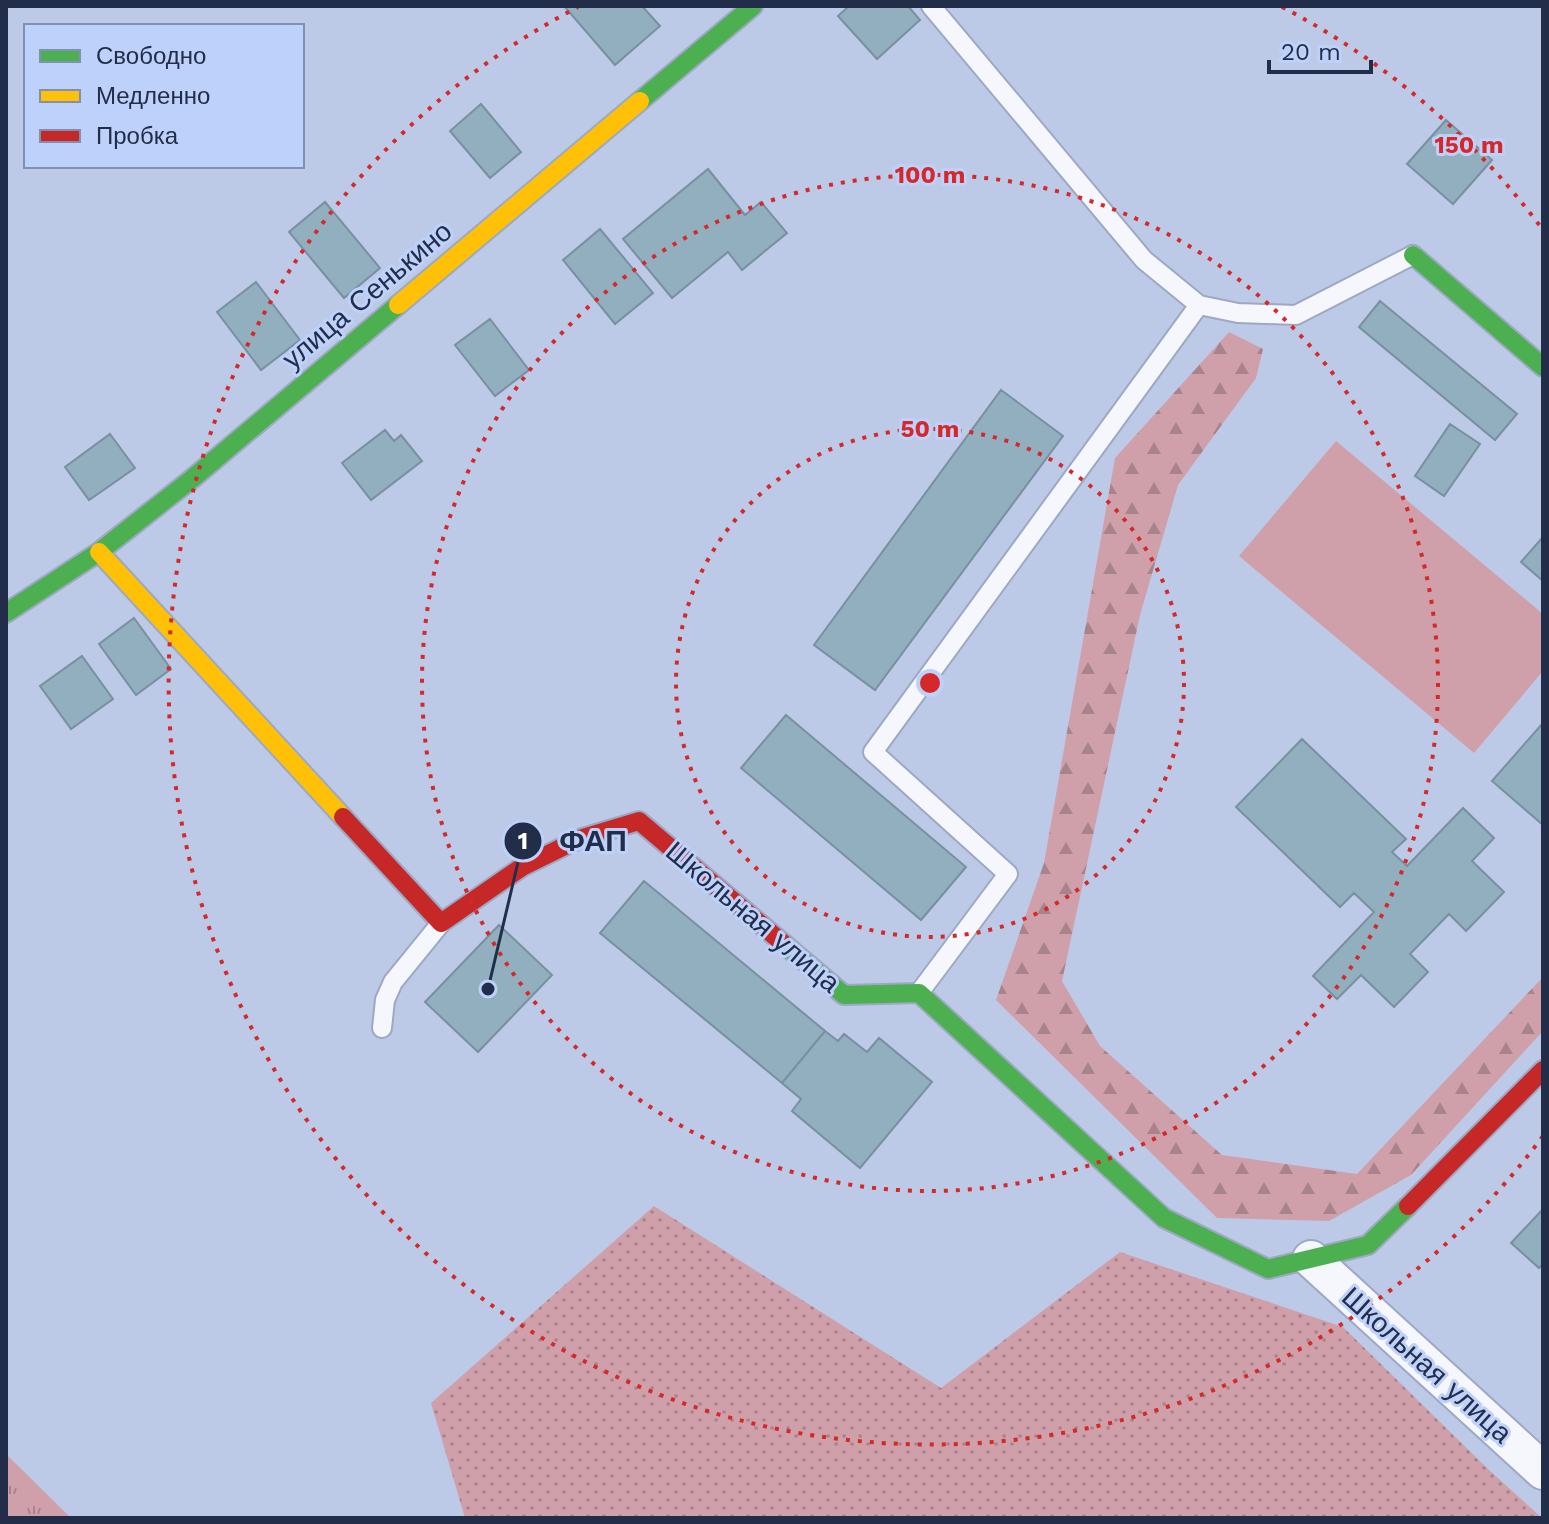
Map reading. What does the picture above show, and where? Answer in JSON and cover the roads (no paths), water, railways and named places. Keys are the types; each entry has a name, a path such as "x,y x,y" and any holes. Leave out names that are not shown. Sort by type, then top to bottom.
{"street":[{"name":"улица Сенькино","path":"6,613 99,552 217,458 753,6"},
{"path":"1413,255 1543,367"},
{"path":"99,552 441,923"},
{"name":"Школьная улица","path":"441,923 522,867 579,839 639,821 844,995 919,993 1164,1218 1268,1269 1368,1245 1543,1070"},
{"name":"Школьная улица","path":"1311,1259 1543,1471"}],"lane":[{"path":"931,6 1144,260 1199,305 1238,313 1296,315 1413,255"},
{"path":"919,993 1008,874 873,752 1199,305"},
{"path":"382,1028 385,1000 393,982 441,923"}],"place":[{"name":"ФАП","path":"488,989"}]}
